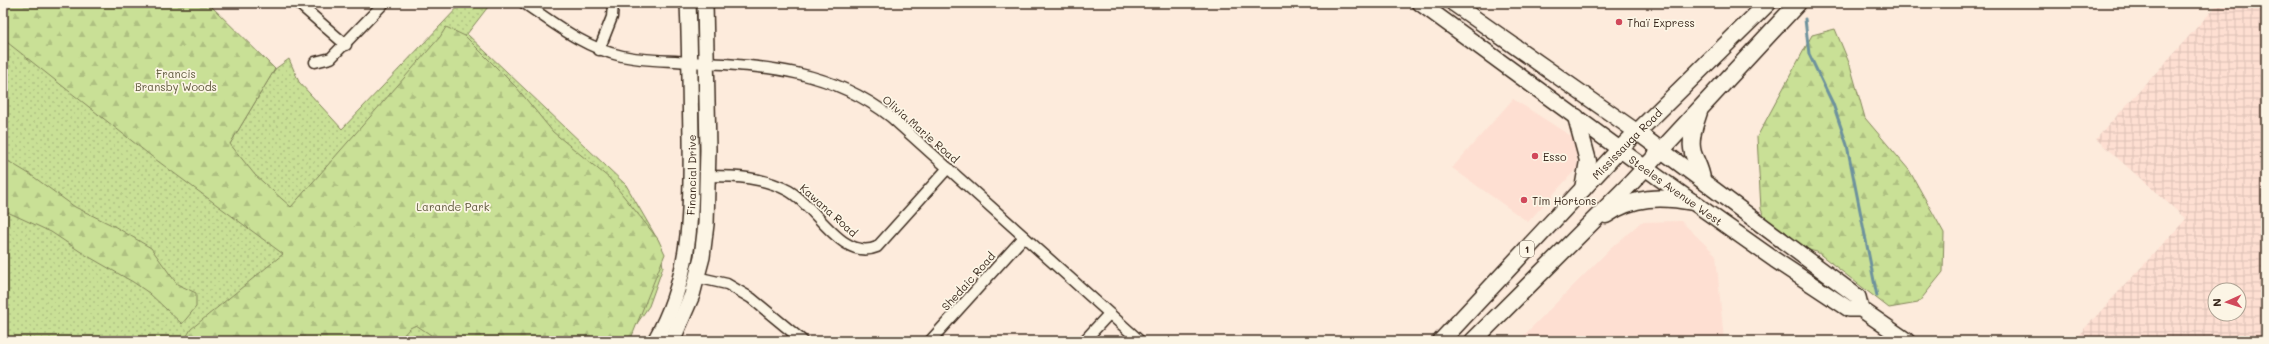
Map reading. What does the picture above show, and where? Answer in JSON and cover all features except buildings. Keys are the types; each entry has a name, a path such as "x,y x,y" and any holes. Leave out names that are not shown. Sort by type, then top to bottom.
{"main road":[{"name":"Financial Drive","path":"655,341 667,320 682,274 690,226 692,176 688,3"},
{"name":"Financial Drive","path":"672,341 682,320 702,257 706,224 708,176 705,3"},
{"name":"Steeles Avenue West","path":"1420,3 1645,168 1775,260 1849,309 1861,309 1907,341"},
{"name":"Steeles Avenue West","path":"1453,3 1702,179 1858,297 1861,309"},
{"name":"Mississauga Road","path":"1441,341 1620,149 1768,3"},
{"path":"1473,341 1645,168 1798,3"},
{"path":"1700,110 1693,132 1692,149 1701,169 1702,179"},
{"path":"1576,116 1588,160 1583,189"},
{"path":"1585,230 1612,210 1632,202 1660,197 1693,202"}],"street":[{"path":"298,3 346,45"},
{"path":"315,62 331,58 346,45 384,3"},
{"name":"Olivia Marie Road","path":"524,3 585,43 600,50 622,56 706,62 797,73 834,83 869,100 948,168 1140,341"},
{"path":"600,50 612,17 613,3"},
{"name":"Kawana Road","path":"708,176 741,176 770,182 790,192 852,248 868,250 877,247 948,168"},
{"name":"Shedaic Road","path":"930,341 1024,237"},
{"path":"696,277 727,284 751,298 803,341"},
{"path":"1084,341 1109,314"}],"shaded area":[{"path":"2219,3 2266,3 2266,341 2073,341 2186,219 2096,139"},
{"path":"1513,99 1574,138 1578,167 1528,222 1452,168"},
{"path":"1681,221 1716,255 1724,341 1518,341 1609,250 1641,222"}],"green space":[{"name":"Larande Park","path":"3,3 208,3 275,69 230,144 255,175 291,207 440,37 446,27 465,36 517,88 553,132 609,178 658,239 665,254 630,341 440,341 416,325 410,328 398,341 184,341 191,329 283,254 151,156 3,39"},
{"name":"Larande Park","path":"462,3 491,3 467,34 626,185 659,242 663,267 649,306 625,341 416,341 405,334 398,341 209,341 274,261 195,341 3,341 3,37 230,144 275,69 289,59 299,82 342,129"},
{"path":"1835,29 1850,65 1865,118 1909,170 1944,233 1943,272 1918,303 1889,308 1817,252 1801,248 1785,231 1767,225 1761,209 1757,137 1812,35"},
{"path":"3,158 31,175 75,207 114,226 151,248 177,284 196,293 196,307 182,324 149,293 133,282 84,254 51,232 3,210"}],"waterway":[{"path":"1805,19 1809,54 1833,104 1847,145 1877,296"}],"place":[{"name":"Thaï Express","path":"1619,22"},
{"name":"Esso","path":"1535,156"},
{"name":"Tim Hortons","path":"1524,200"}],"park label":[{"name":"Francis Bransby Woods","path":"176,79"}]}
